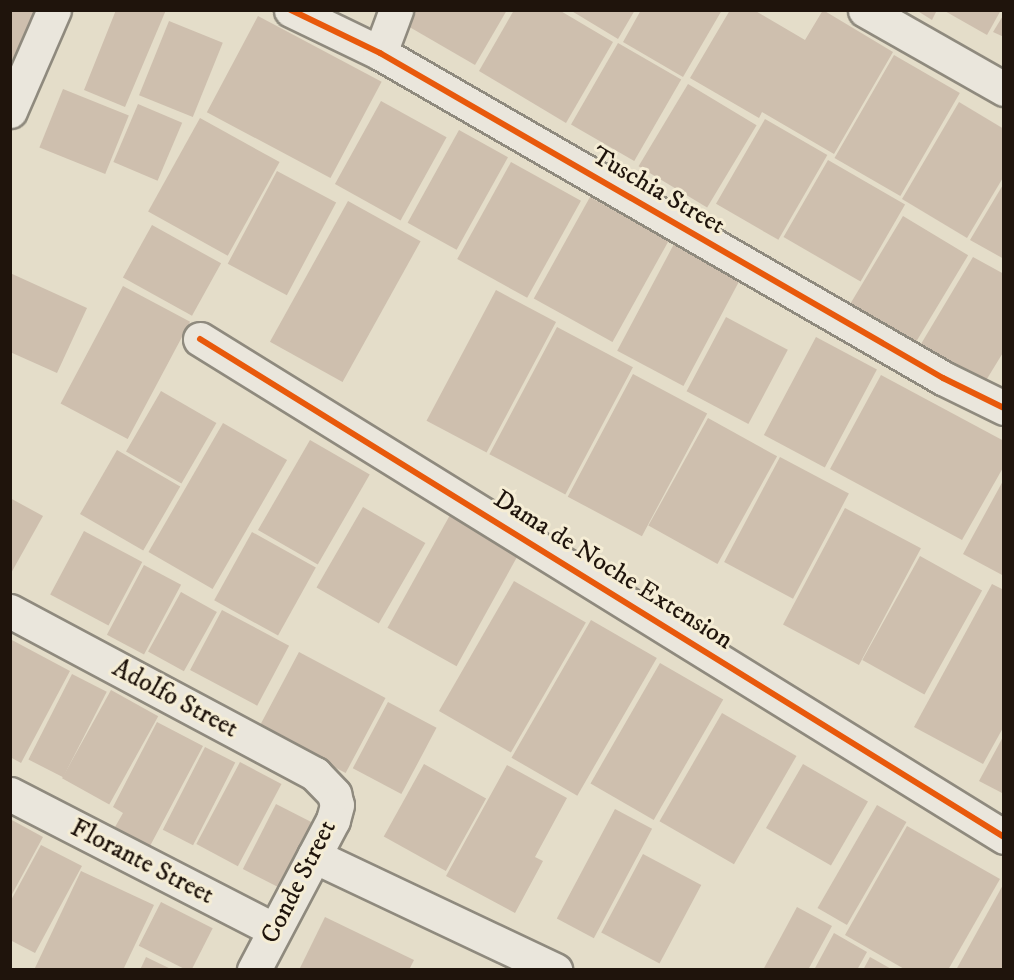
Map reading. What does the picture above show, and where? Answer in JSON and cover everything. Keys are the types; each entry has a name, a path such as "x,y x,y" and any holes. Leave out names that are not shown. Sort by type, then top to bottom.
{"street":[{"path":"10,111 54,10"},
{"name":"Tuschia Street","path":"291,10 380,54 943,378 1004,408"},
{"path":"380,54 396,10"},
{"path":"866,10 1004,89"},
{"name":"Dama de Noche Extension","path":"200,339 1004,837"},
{"name":"Adolfo Street","path":"10,611 315,774 334,794"},
{"name":"Florante Street","path":"10,794 273,929"},
{"name":"Conde Street","path":"254,969 273,929 333,820 337,805 334,794"},
{"path":"314,856 555,969"}],"building":[{"path":"10,10 39,10 16,60 10,58"},
{"path":"116,10 166,10 125,107 84,90"},
{"path":"415,10 507,10 475,65 406,25"},
{"path":"514,10 559,10 613,42 566,123 479,71"},
{"path":"570,10 635,10 618,39"},
{"path":"641,10 722,10 683,77 623,42"},
{"path":"730,10 754,10 805,40 823,10 893,52 834,154 762,112 759,118 690,78"},
{"path":"916,10 937,10 932,20"},
{"path":"943,10 1001,10 987,35"},
{"path":"1004,14 1004,37 993,32"},
{"path":"258,16 382,82 330,178 207,112"},
{"path":"169,21 223,43 193,117 139,95"},
{"path":"618,43 681,80 634,161 571,124"},
{"path":"894,55 960,93 900,196 834,158"},
{"path":"688,84 757,125 707,207 639,166"},
{"path":"63,89 129,116 105,174 39,147"},
{"path":"381,101 447,137 401,220 335,184"},
{"path":"959,102 1004,129 1004,176 967,238 902,199"},
{"path":"138,104 182,123 158,181 113,162"},
{"path":"200,118 280,162 228,256 148,212"},
{"path":"765,119 827,155 778,240 716,204"},
{"path":"459,130 508,157 457,250 408,223"},
{"path":"828,160 905,204 861,282 784,237"},
{"path":"511,162 581,201 527,298 457,259"},
{"path":"277,171 336,202 287,295 228,264"},
{"path":"1004,183 1004,259 970,240"},
{"path":"590,197 669,241 612,342 534,298"},
{"path":"348,201 421,241 343,382 270,342"},
{"path":"903,216 968,255 907,356 842,317"},
{"path":"152,225 221,263 192,316 123,277"},
{"path":"674,244 740,279 683,386 617,351"},
{"path":"973,257 1004,274 1004,351 982,387 918,349"},
{"path":"10,273 87,308 57,373 10,352"},
{"path":"123,286 190,322 128,439 61,403"},
{"path":"496,290 556,322 487,453 427,421"},
{"path":"726,317 788,350 748,424 687,391"},
{"path":"557,327 633,367 565,495 489,454"},
{"path":"816,337 877,369 825,467 764,435"},
{"path":"633,374 707,413 642,536 568,497"},
{"path":"881,375 1004,441 1004,466 962,540 830,469"},
{"path":"161,391 216,423 181,484 126,452"},
{"path":"708,418 777,456 717,564 648,526"},
{"path":"223,423 287,460 213,589 149,552"},
{"path":"310,440 370,474 318,565 258,530"},
{"path":"117,450 180,486 143,551 80,514"},
{"path":"780,457 849,494 793,599 724,562"},
{"path":"1004,479 1004,576 963,554"},
{"path":"10,498 43,516 10,575"},
{"path":"363,507 425,543 379,624 316,588"},
{"path":"845,508 921,548 859,665 783,625"},
{"path":"450,515 519,553 457,666 387,628"},
{"path":"84,531 142,562 108,626 50,595"},
{"path":"252,532 316,567 278,636 214,600"},
{"path":"920,556 982,590 924,695 862,660"},
{"path":"144,565 181,585 144,654 107,635"},
{"path":"514,581 586,622 511,752 439,711"},
{"path":"992,584 1004,590 1004,726 983,764 914,727"},
{"path":"181,592 217,612 184,671 148,651"},
{"path":"222,610 289,646 257,706 190,670"},
{"path":"591,620 657,658 577,796 512,758"},
{"path":"10,639 70,671 21,763 10,757"},
{"path":"299,652 386,698 346,773 259,727"},
{"path":"660,663 723,700 654,820 590,783"},
{"path":"72,674 107,692 63,777 28,760"},
{"path":"111,690 158,716 109,805 62,778"},
{"path":"388,702 437,728 401,794 353,768"},
{"path":"722,713 796,756 734,864 660,821"},
{"path":"157,722 203,746 150,846 115,827 123,813 113,807"},
{"path":"1004,735 1004,794 979,781"},
{"path":"205,747 235,762 193,845 163,830"},
{"path":"240,762 281,784 238,866 196,844"},
{"path":"424,764 486,798 446,871 384,837"},
{"path":"803,764 868,802 831,866 766,828"},
{"path":"507,765 567,798 535,857 543,861 515,913 446,876"},
{"path":"276,804 326,829 293,894 243,869"},
{"path":"877,805 906,822 847,925 818,908"},
{"path":"615,809 652,829 594,938 557,918"},
{"path":"10,819 43,837 10,898"},
{"path":"907,826 1000,879 948,970 906,970 845,935"},
{"path":"41,845 82,866 35,953 10,940 10,902"},
{"path":"643,854 701,885 659,964 601,933"},
{"path":"81,871 154,905 123,970 34,970"},
{"path":"1004,883 1004,970 956,970"},
{"path":"161,902 213,928 191,970 187,970 139,946"},
{"path":"797,907 832,926 808,970 763,970"},
{"path":"325,917 414,960 409,970 299,970"},
{"path":"834,933 867,952 857,970 814,970"},
{"path":"146,957 173,970 140,970"},
{"path":"870,957 893,970 863,970"}],"cycle path":[{"path":"291,10 380,53 943,378 1004,408"},
{"path":"200,339 1004,837"}]}
